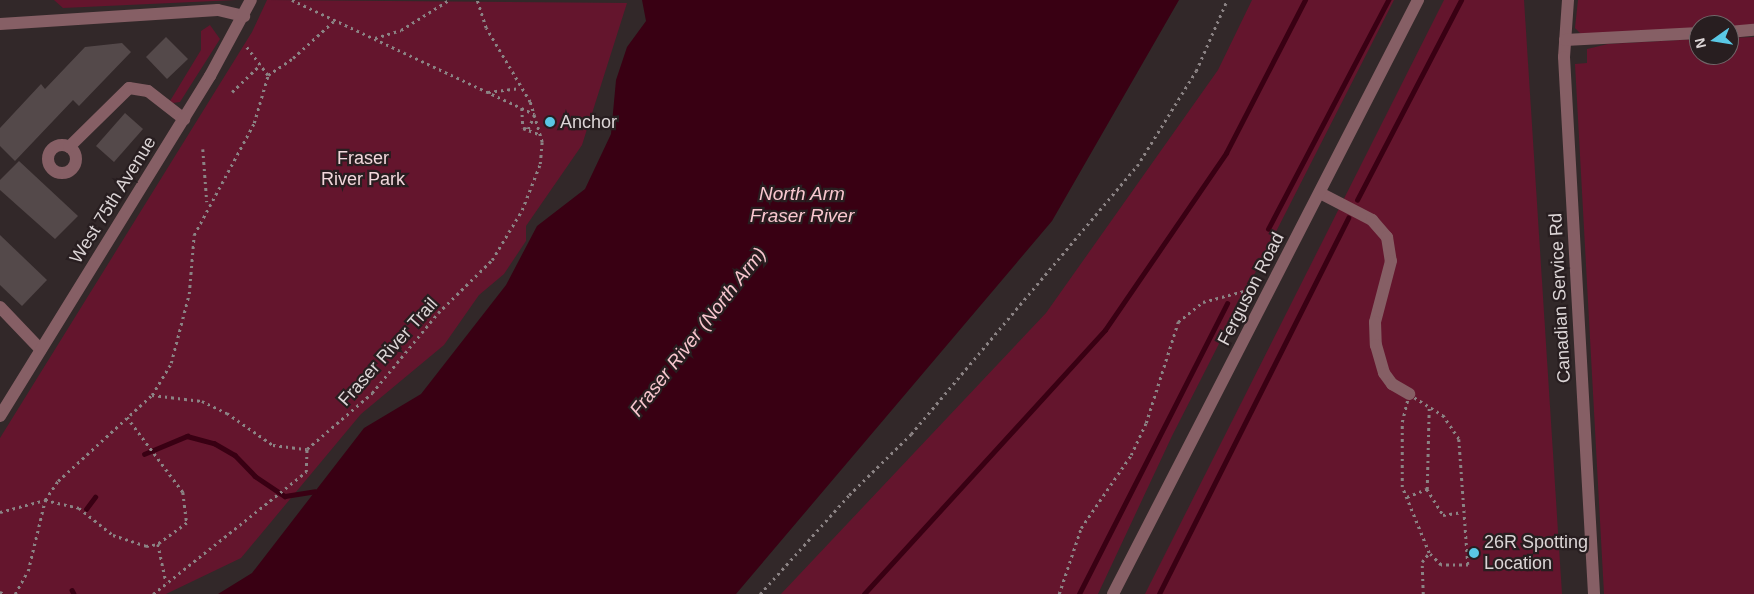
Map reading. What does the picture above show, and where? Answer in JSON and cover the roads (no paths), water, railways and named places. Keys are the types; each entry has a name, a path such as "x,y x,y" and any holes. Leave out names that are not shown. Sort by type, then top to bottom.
{"street":[{"name":"West 75th Avenue","path":"0,416 184,119 244,16 251,0"},
{"name":"Ferguson Road","path":"1113,594 1418,0"},
{"name":"Canadian Service Rd","path":"1568,0 1565,40 1594,594"},
{"path":"0,24 218,10 244,16"},
{"path":"1739,31 1754,30"},
{"path":"1565,40 1689,34"},
{"path":"69,146 129,88 148,91 184,119"},
{"path":"1320,193 1372,220 1387,237 1391,261 1375,322 1376,345 1384,373 1392,384 1410,394"},
{"path":"0,307 41,350"}],"water":[{"name":"North Arm Fraser River","path":"642,0 1179,0 1052,221 736,594 218,594 252,573 364,428 421,394 506,285 537,226 585,189 611,134 616,80 627,47 646,21"}],"waterway":[{"path":"864,594 1105,330 1226,153 1305,0"},
{"path":"1268,229 1388,0"},
{"path":"1357,200 1461,0"},
{"path":"1159,594 1348,218"},
{"path":"1079,594 1227,304"},
{"path":"144,454 187,436 214,443 235,455 255,476 285,496 315,491"},
{"path":"86,509 95,497"},
{"path":"72,590 74,594"}],"place":[{"name":"Anchor","path":"550,122"},
{"name":"26R Spotting Location","path":"1474,553"}],"park label":[{"name":"Fraser River Park","path":"363,169"}],"water label":[{"name":"Fraser River (North Arm)","path":"698,332"}]}
